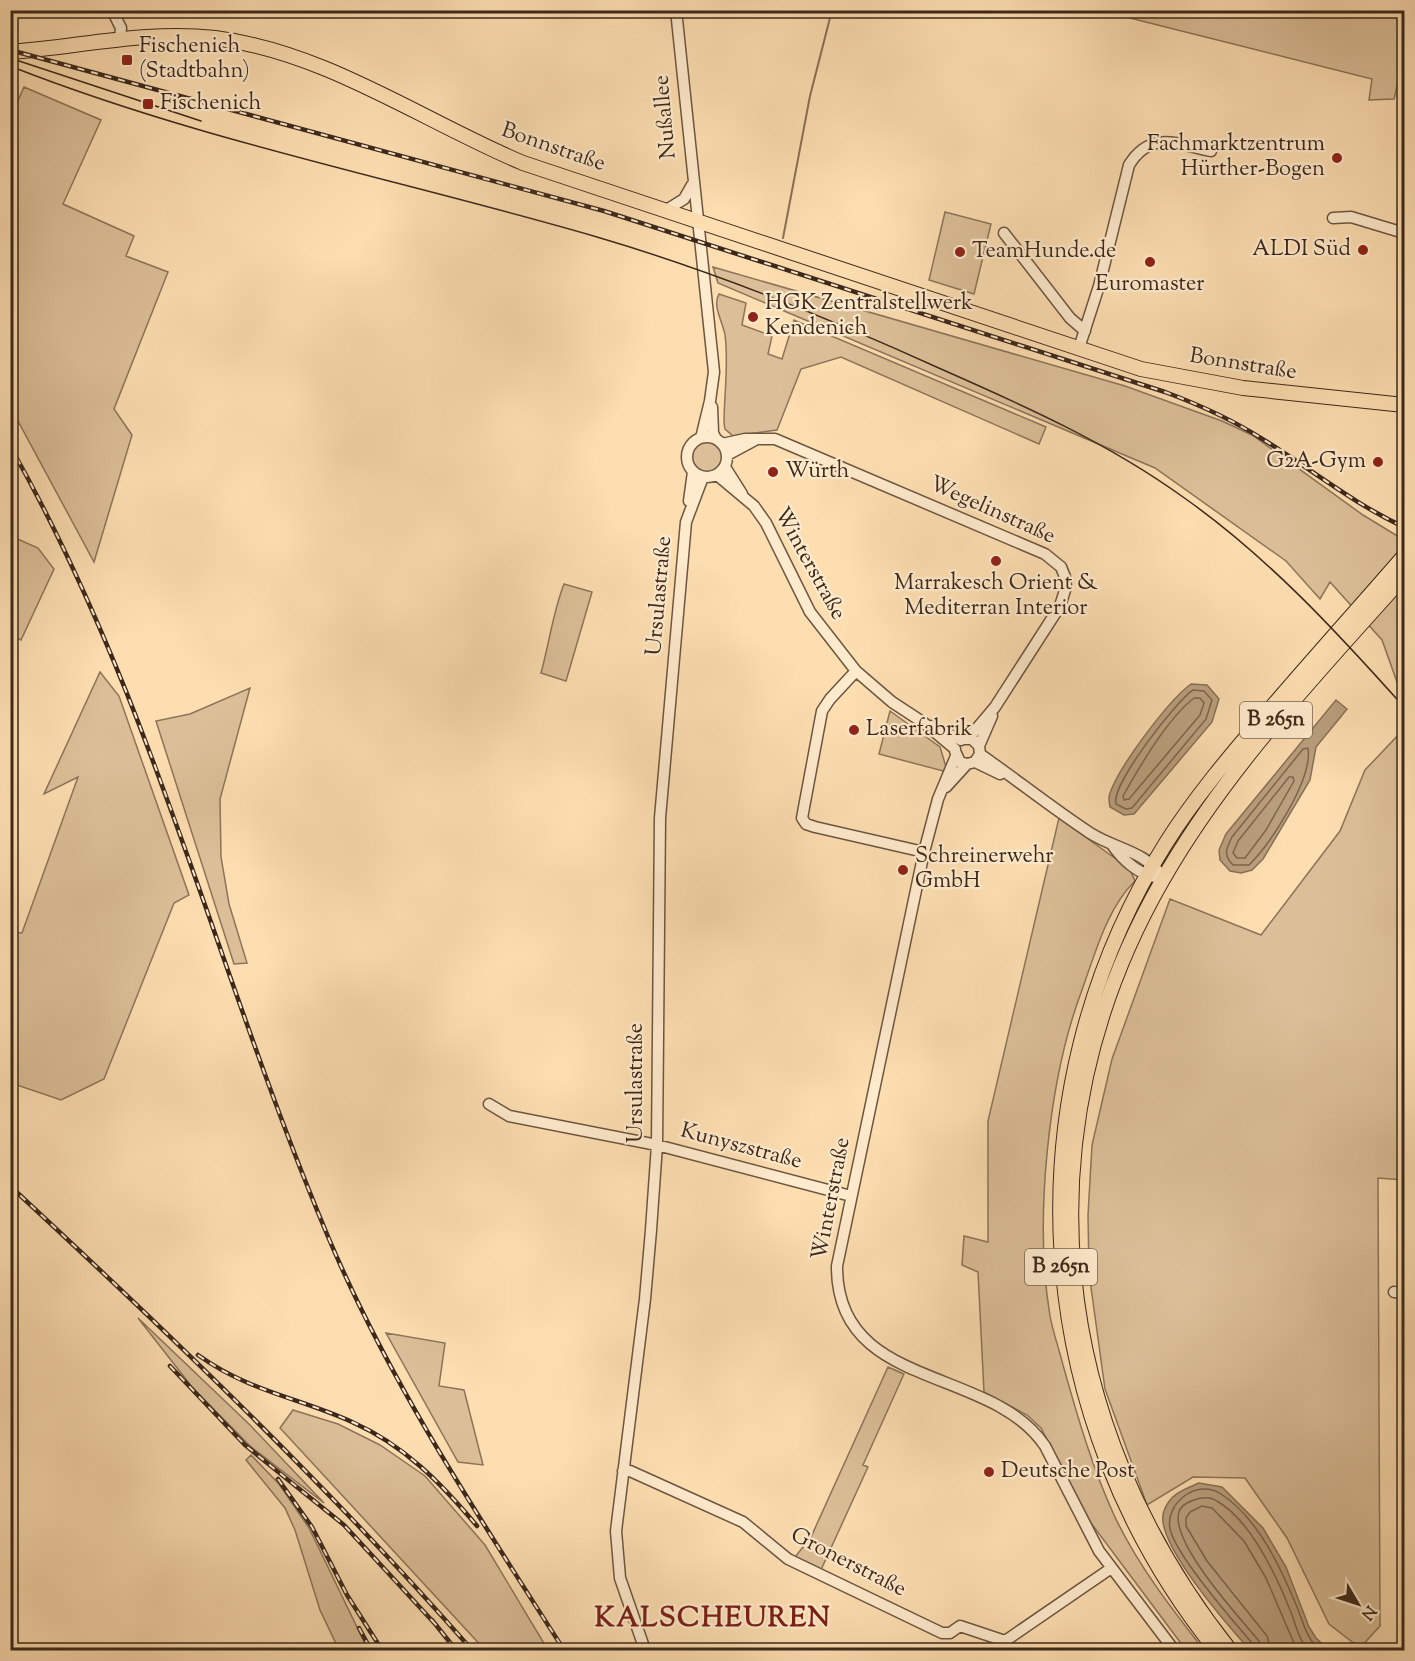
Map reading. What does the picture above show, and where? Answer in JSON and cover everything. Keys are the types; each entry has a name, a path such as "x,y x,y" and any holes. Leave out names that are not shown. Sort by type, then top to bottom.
{"main road":[{"name":"Bonnstraße","path":"10,52 120,39 181,36 215,38 268,48 301,58 478,144 523,163 668,209 1141,369 1191,379 1301,395 1404,405"},
{"name":"B 265n","path":"1216,1650 1161,1573 1117,1491 1094,1430 1077,1371 1062,1270 1061,1174 1074,1071 1099,982 1150,869 1204,789 1238,747 1404,556"},
{"name":"B 265n","path":"1230,1650 1207,1622 1157,1544 1115,1454 1099,1407 1087,1357 1073,1269 1071,1183 1076,1137 1084,1089 1114,988 1133,938 1164,878 1223,788 1253,748 1289,704 1404,576"}],"street":[{"path":"112,10 119,22 120,39"},
{"name":"Nußallee","path":"676,10 692,185 698,219"},
{"path":"1079,348 1129,165 1136,155 1151,142 1162,141 1211,151"},
{"path":"668,209 684,199 692,185"},
{"path":"1333,218 1351,217 1404,233"},
{"name":"Ursulastraße","path":"645,1650 626,1600 618,1563 616,1531 645,1299 657,1145 660,818 689,510 698,475 688,464 688,451 701,438 714,372 712,333 698,219"},
{"path":"1004,233 1070,318 1085,330"},
{"name":"Ursulastraße","path":"710,401 713,433 727,455"},
{"path":"701,438 719,441"},
{"name":"Wegelinstraße","path":"719,441 775,439 994,531 1045,554 1061,567 1066,587 1060,606 995,707 960,746"},
{"path":"698,475 717,475 725,467 727,455 755,440"},
{"name":"Winterstraße","path":"725,467 742,495 766,523 799,592 819,627 856,671 892,702 960,746 942,792 924,852 851,1196 837,1278 842,1304 852,1324 871,1345 888,1357 1002,1408 1029,1426 1045,1446 1110,1569 1174,1650"},
{"name":"Winterstraße","path":"717,475 742,495"},
{"path":"856,671 822,711 802,818 806,824 815,827 924,852"},
{"name":"Wegelinstraße","path":"976,756 995,707"},
{"path":"960,746 960,762 976,756"},
{"path":"960,746 1113,846 1126,848 1164,878"},
{"name":"Winterstraße","path":"942,792 976,756"},
{"name":"Kunyszstraße","path":"489,1104 509,1116 657,1145 851,1196"},
{"name":"Gronerstraße","path":"623,1471 630,1471 743,1522 788,1559 942,1633 950,1633 960,1626 1005,1641 1110,1569"}],"shaded area":[{"path":"1303,10 1336,18 1339,11 1397,11 1401,70 1394,99 1369,100 1372,79 1102,11"},
{"path":"24,87 101,120 63,204 134,236 126,256 168,272 114,409 132,435 94,562 11,408 10,119"},
{"name":"TeamHunde.de","path":"945,212 991,224 974,294 929,280"},
{"path":"713,267 1125,386 1222,421 1252,435 1363,515 1404,540 1404,690 1397,682 1382,640 1330,582 1320,599 1286,561 1155,468 718,283"},
{"path":"719,294 746,303 742,325 772,336 768,354 782,359 794,320 1046,427 1039,444 841,357 801,369 777,430 733,436 725,429 724,423 726,346 724,330 717,309"},
{"path":"708,440 719,445 724,456 719,467 708,472 697,467 692,456 697,445"},
{"path":"11,536 38,548 54,569 21,640 11,635"},
{"path":"564,584 592,592 566,681 541,673"},
{"path":"100,672 119,696 189,895 174,903 104,1079 61,1100 11,1083 11,932 22,933 78,777 44,794"},
{"path":"250,688 220,799 221,857 229,904 247,963 234,964 156,721 190,714"},
{"path":"890,711 940,747 946,767 943,771 879,754"},
{"path":"1404,729 1404,1180 1378,1178 1380,1626 1360,1648 1329,1624 1287,1538 1245,1478 1193,1477 1147,1505 1105,1389 1089,1273 1088,1215 1092,1145 1112,1059 1170,899 1261,935 1340,831 1365,770"},
{"path":"1059,818 1123,864 1131,872 1135,881 1117,904 1103,932 1070,1026 1060,1066 1047,1151 1044,1195 1043,1238 1050,1316 1086,1441 1114,1515 1144,1568 1204,1650 1186,1650 1091,1523 1041,1428 1027,1415 984,1392 978,1272 962,1265 964,1236 988,1242 988,1121"},
{"path":"138,1318 250,1425 324,1503 250,1446 192,1387"},
{"path":"386,1333 445,1343 439,1386 464,1390 483,1465 458,1462"},
{"path":"888,1367 904,1374 863,1465 868,1467 820,1572 795,1557 811,1537"},
{"path":"293,1410 338,1424 380,1445 425,1476 485,1545 548,1650 485,1650 280,1428"},
{"path":"251,1455 279,1484 309,1528 368,1650 339,1650 320,1610 295,1530 285,1508 246,1460"}],"water":[{"path":"1191,684 1207,685 1219,699 1212,722 1134,814 1124,815 1110,807 1109,798 1115,781 1134,751 1170,704"},
{"path":"1336,700 1347,709 1316,747 1310,780 1263,859 1252,870 1241,873 1230,871 1220,860 1219,850 1226,834"},
{"path":"1199,1483 1222,1487 1263,1528 1286,1567 1309,1627 1316,1638 1329,1650 1250,1650 1211,1604 1181,1562 1163,1524 1164,1511 1170,1500 1178,1493"}],"waterway":[{"path":"783,238 810,96 832,10"}],"tram line":[{"path":"13,59 201,121"},
{"path":"10,66 82,93 228,138 524,216 685,265 814,314 1004,397 1125,459 1214,520 1300,596 1404,707"}],"railway":[{"path":"10,50 604,211 1165,392 1240,426 1350,497 1404,527"},
{"path":"10,446 60,541 104,638 144,737 289,1140 353,1293 408,1398 438,1449 564,1650"},
{"path":"10,1186 129,1298 305,1470 472,1650"},
{"path":"198,1355 236,1378 332,1413 371,1431 421,1466 477,1526"},
{"path":"170,1366 245,1445 344,1525 437,1626"},
{"path":"278,1479 312,1527 347,1595 382,1650"},
{"path":"432,1620 456,1650"},
{"path":"359,1628 371,1650"}],"place":[{"name":"Fischenich (Stadtbahn)","path":"127,60"},
{"name":"Fischenich","path":"148,104"},
{"name":"Fachmarktzentrum Hürther-Bogen","path":"1337,158"},
{"name":"ALDI Süd","path":"1363,250"},
{"name":"TeamHunde.de","path":"960,252"},
{"name":"Euromaster","path":"1150,262"},
{"name":"HGK Zentralstellwerk Kendenich","path":"753,317"},
{"name":"G2A-Gym","path":"1378,462"},
{"name":"Würth","path":"773,472"},
{"name":"Marrakesch Orient & Mediterran Interior","path":"996,561"},
{"name":"Laserfabrik","path":"854,730"},
{"name":"Schreinerwehr GmbH","path":"903,870"},
{"name":"Deutsche Post","path":"989,1472"}],"district":[{"name":"KALSCHEUREN","path":"713,1619"}]}
